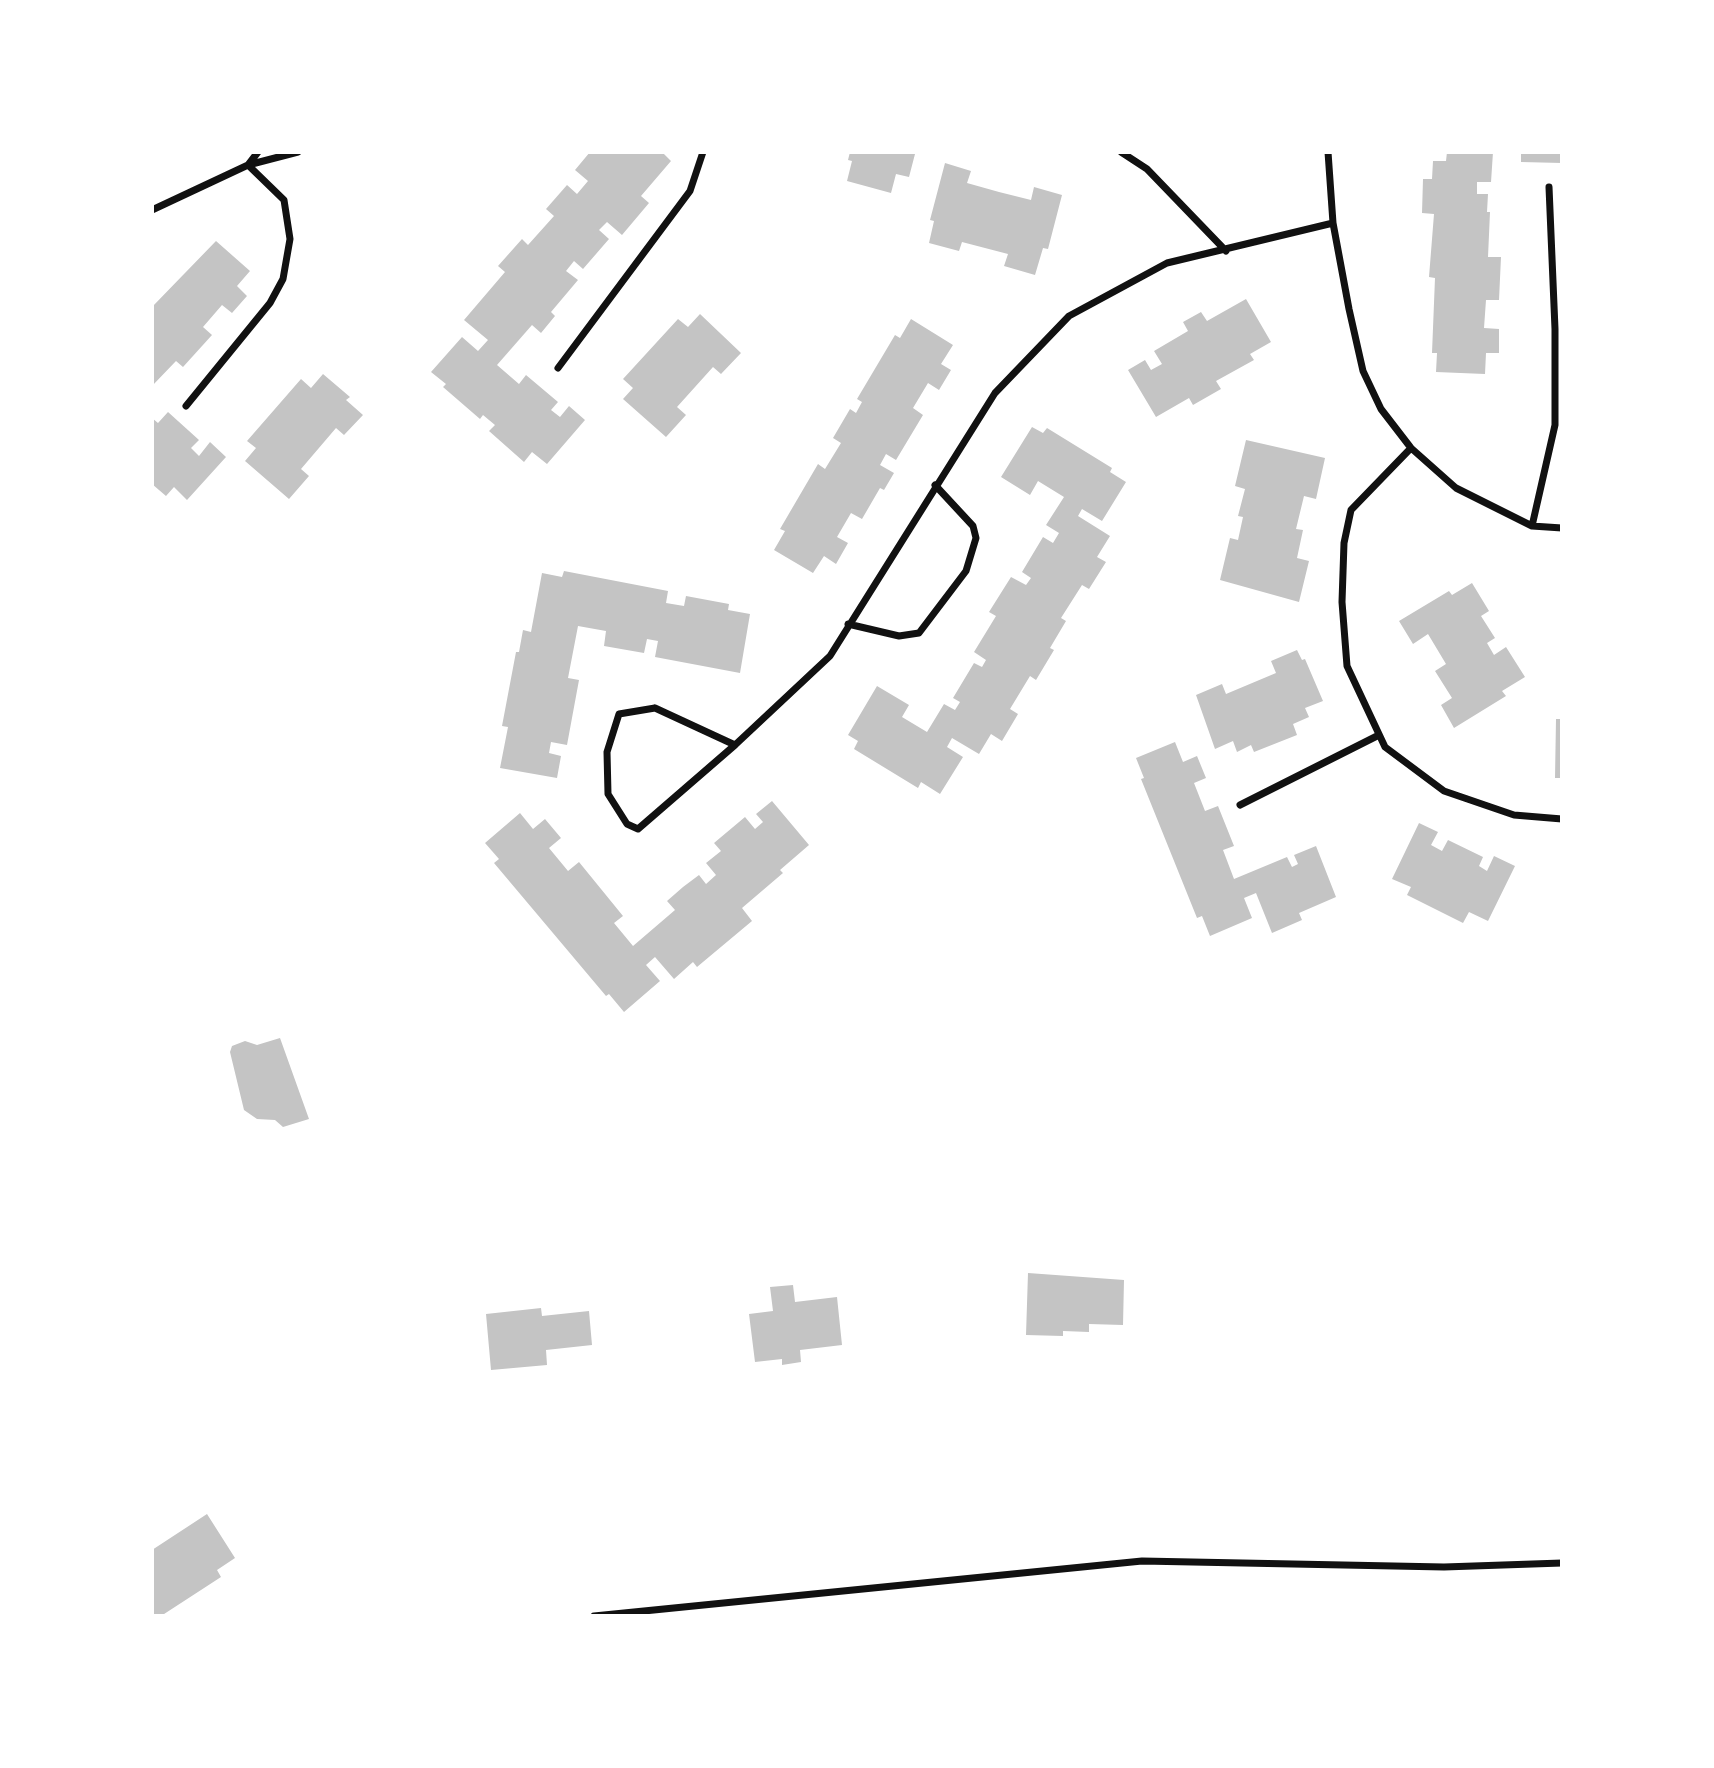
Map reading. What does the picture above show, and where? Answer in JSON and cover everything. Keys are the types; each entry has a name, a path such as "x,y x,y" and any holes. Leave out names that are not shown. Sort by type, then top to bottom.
{"street":[{"path":"248,165 258,152"},
{"path":"152,210 248,165 298,152"},
{"path":"558,368 690,191 703,152"},
{"path":"1121,152 1147,169 1226,251"},
{"path":"1328,152 1334,223 1363,370 1381,409 1411,448 1456,488 1532,526 1562,528"},
{"path":"186,406 271,303 283,279 290,239 284,200 248,165"},
{"path":"1532,526 1555,425 1555,329 1549,187"},
{"path":"735,745 655,708 619,715 607,752 608,794 627,824 638,829 735,745 830,656 995,393 1069,316 1167,263 1334,223"},
{"path":"1411,448 1351,510 1344,543 1342,601 1348,666 1385,747 1444,791 1514,815 1562,819"},
{"path":"848,624 899,636 919,633 967,571 976,538 973,526 936,485"},
{"path":"1240,805 1379,735"},
{"path":"594,1616 1142,1561 1436,1567 1562,1563"}],"building":[{"path":"590,152 662,152 671,161 641,196 649,203 622,235 607,222 599,230 609,239 583,269 574,261 566,271 578,280 551,312 555,316 541,333 532,325 497,365 519,384 526,375 558,402 551,410 560,417 569,406 585,420 547,464 532,452 524,462 489,431 495,425 483,415 480,419 443,387 446,384 431,372 462,337 478,351 488,340 464,320 505,272 498,266 522,239 528,245 554,216 546,209 567,185 577,194 588,181 575,170"},
{"path":"850,152 915,154 909,177 896,174 891,193 847,181 852,161 848,160"},
{"path":"1447,152 1493,152 1491,182 1477,182 1477,194 1488,194 1488,257 1501,257 1499,300 1486,300 1484,328 1499,329 1499,353 1486,353 1485,374 1436,372 1437,353 1432,353 1435,278 1429,277 1434,214 1422,213 1423,179 1432,179 1433,161 1446,161"},
{"path":"1521,152 1562,152 1562,163 1521,162"},
{"path":"945,163 971,171 967,183 999,192 1031,200 1034,187 1062,195 1048,249 1043,248 1035,275 1004,266 1008,254 962,242 959,251 929,243 934,221 930,220"},
{"path":"216,241 250,271 237,286 247,296 232,313 222,305 203,327 212,335 183,367 176,361 152,386 152,307"},
{"path":"1246,299 1271,342 1250,354 1254,360 1216,381 1221,389 1193,405 1189,398 1156,417 1128,370 1145,360 1151,370 1162,364 1154,351 1188,331 1183,322 1201,312 1207,321"},
{"path":"700,314 741,353 721,374 713,367 677,407 686,415 666,437 623,399 633,388 623,379 678,319 688,327"},
{"path":"911,319 953,345 941,364 951,370 939,390 928,383 913,408 923,415 896,460 886,454 880,465 894,473 884,490 880,488 862,519 851,513 837,537 848,543 836,564 824,556 813,573 774,550 785,531 780,529 818,464 825,469 841,443 833,438 850,409 856,413 862,402 857,399 895,335 900,338"},
{"path":"323,374 350,397 346,400 363,415 344,435 336,428 301,469 309,476 289,499 245,461 256,448 247,441 301,379 311,388"},
{"path":"168,412 199,440 191,448 199,456 210,442 226,457 187,500 174,487 166,496 152,484 152,418 158,423"},
{"path":"1032,427 1043,433 1047,428 1112,468 1110,472 1126,482 1102,521 1082,509 1078,516 1110,536 1097,557 1106,562 1089,589 1082,585 1061,618 1066,621 1050,648 1054,650 1036,680 1030,676 1010,709 1018,714 1002,741 991,734 979,754 952,738 947,747 963,757 940,794 921,782 918,788 854,749 858,741 848,735 877,686 909,705 902,717 927,732 944,704 955,710 960,702 953,698 974,663 982,667 986,660 974,652 996,616 989,612 1011,577 1026,585 1031,578 1022,572 1043,537 1053,543 1059,533 1046,525 1064,497 1038,481 1030,495 1001,477"},
{"path":"1246,440 1325,458 1316,499 1304,496 1296,529 1303,530 1297,558 1309,561 1299,602 1220,580 1230,538 1238,540 1243,517 1238,516 1245,489 1235,486"},
{"path":"564,571 668,591 666,603 684,606 686,596 729,604 728,610 750,614 740,673 655,657 658,641 647,639 644,653 604,646 606,631 578,626 568,678 579,680 567,745 551,742 549,753 561,756 557,778 500,768 508,727 502,726 516,652 519,652 523,630 531,632 542,573 562,577"},
{"path":"1472,583 1489,611 1481,616 1495,638 1487,643 1494,655 1506,647 1525,677 1502,691 1506,696 1454,728 1441,705 1452,698 1435,671 1446,664 1428,634 1413,644 1399,621 1449,591 1452,595"},
{"path":"1297,650 1302,660 1305,659 1323,701 1305,708 1309,717 1293,724 1297,735 1254,752 1251,745 1237,752 1233,741 1215,749 1196,695 1222,684 1226,694 1276,673 1271,661"},
{"path":"1556,719 1562,719 1562,778 1555,778"},
{"path":"1175,742 1183,762 1197,756 1206,778 1194,783 1205,811 1218,806 1234,846 1223,850 1234,879 1287,857 1292,867 1298,864 1294,855 1316,846 1336,897 1299,913 1302,920 1272,933 1256,893 1244,898 1252,918 1210,936 1202,916 1197,918 1141,779 1144,778 1136,758"},
{"path":"772,801 809,845 780,870 783,873 742,908 752,921 697,967 693,962 674,979 655,957 646,965 660,981 624,1012 609,994 606,996 494,863 499,859 485,843 520,813 533,829 545,819 561,838 549,848 568,871 579,862 623,916 614,923 633,946 675,910 667,901 683,887 699,875 706,884 716,875 706,863 721,851 714,843 745,817 755,829 763,822 756,814"},
{"path":"1419,823 1438,832 1431,845 1442,851 1448,840 1483,857 1479,866 1487,871 1494,856 1515,866 1488,921 1469,912 1463,923 1407,895 1411,887 1392,879"},
{"path":"280,1038 309,1119 283,1127 275,1120 257,1119 244,1110 230,1052 232,1046 245,1041 257,1045"},
{"path":"1028,1273 1124,1280 1123,1325 1089,1324 1089,1332 1063,1331 1063,1336 1026,1335"},
{"path":"793,1285 795,1302 837,1297 842,1345 800,1350 801,1362 782,1365 782,1359 755,1362 749,1314 773,1311 770,1287"},
{"path":"541,1308 542,1316 589,1311 592,1345 546,1350 547,1365 491,1370 486,1314"},
{"path":"207,1514 235,1558 217,1570 221,1577 161,1616 152,1616 152,1550"}]}
